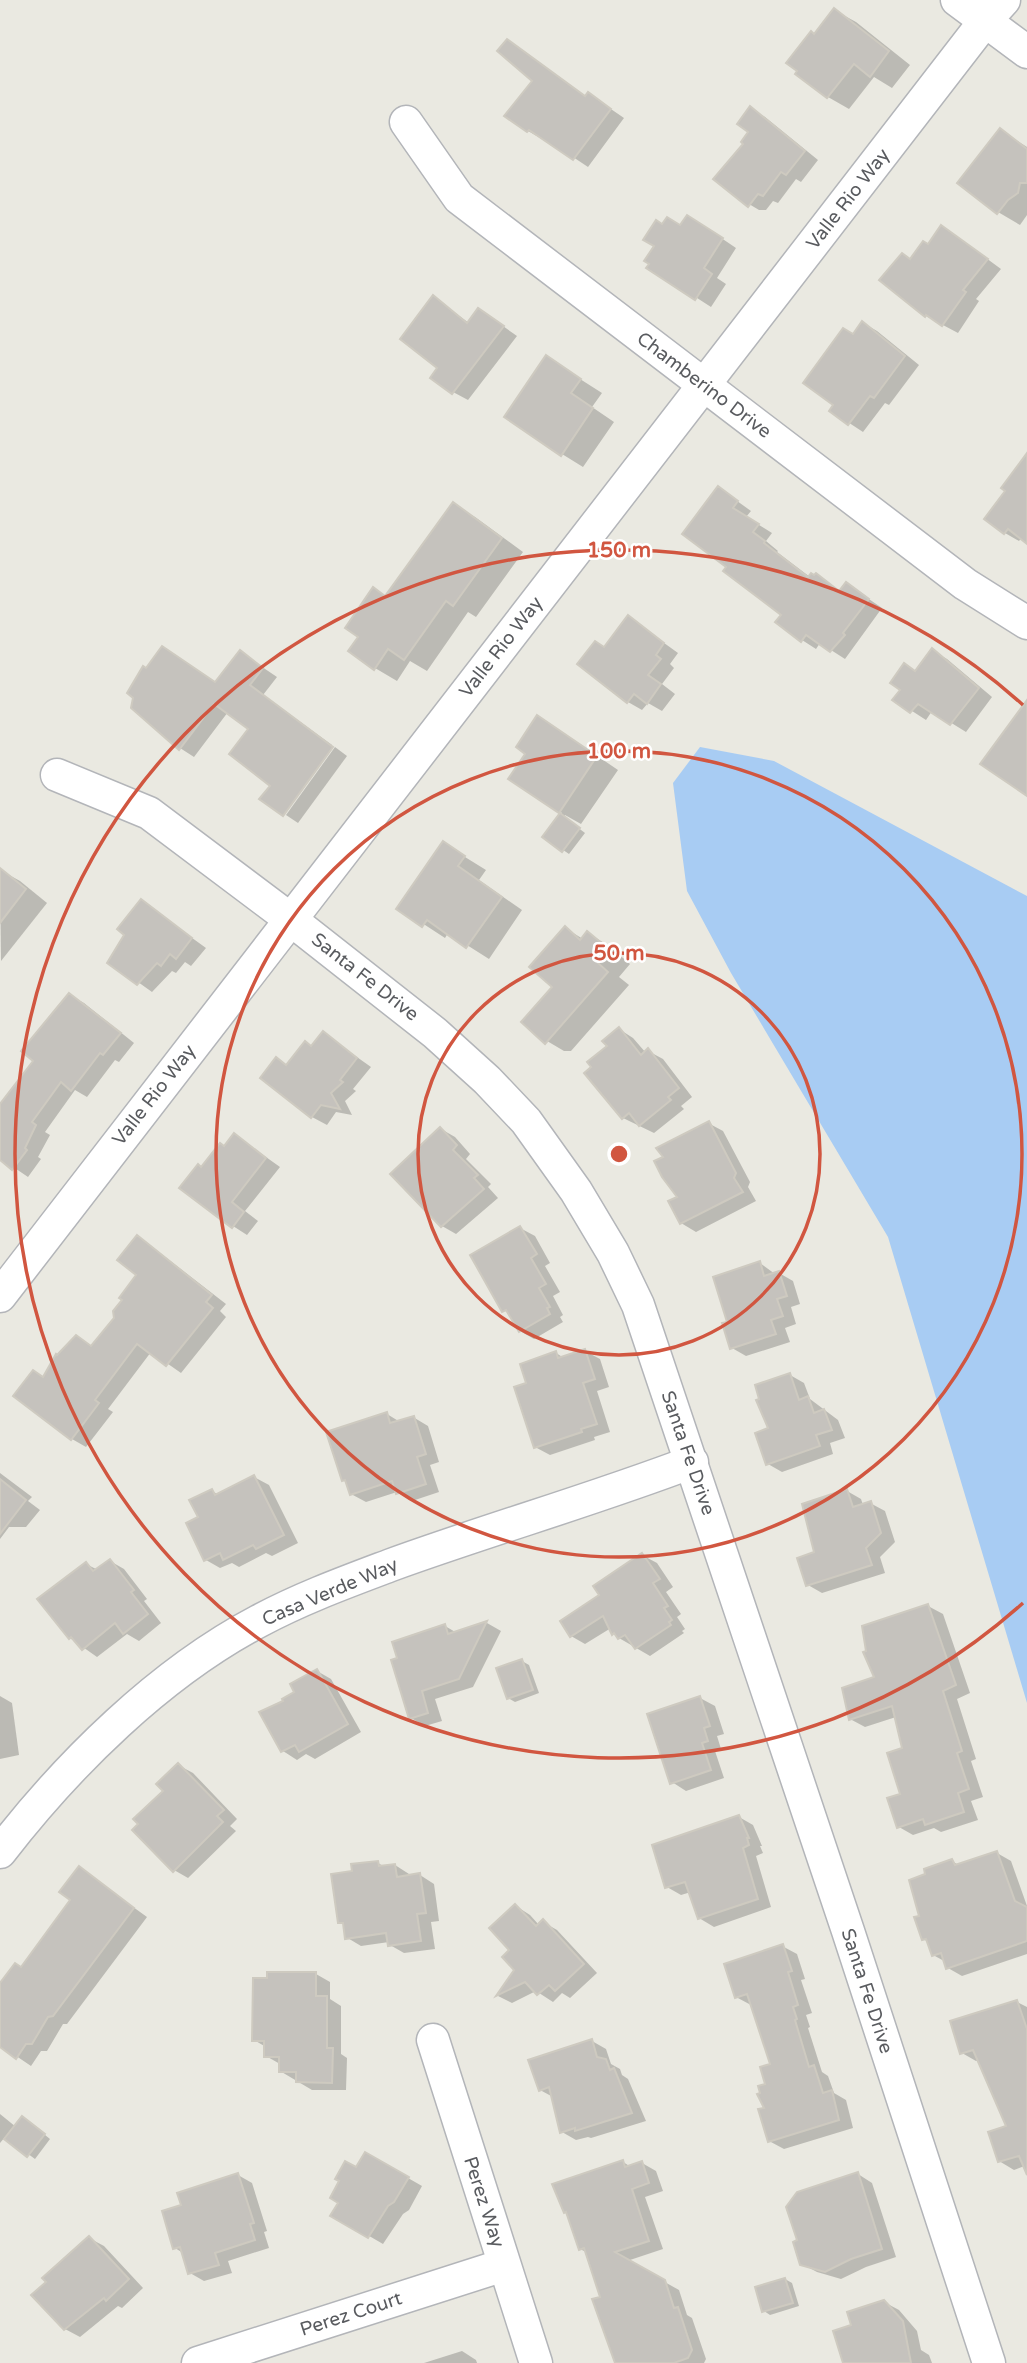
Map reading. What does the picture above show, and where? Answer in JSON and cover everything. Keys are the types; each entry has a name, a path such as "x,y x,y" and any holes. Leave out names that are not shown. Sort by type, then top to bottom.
{"street":[{"path":"957,0 995,11 1027,52"},
{"name":"Valle Rio Way","path":"0,1296 995,11"},
{"name":"Chamberino Drive","path":"407,122 458,198 965,584 1027,623"},
{"name":"Santa Fe Drive","path":"57,775 149,813 435,1033 487,1080 526,1121 576,1191 638,1305 989,2363"},
{"name":"Casa Verde Way","path":"0,1852 61,1778 129,1713 200,1657 257,1622 318,1592 692,1462"},
{"name":"Perez Way","path":"433,2040 536,2363"},
{"name":"Perez Court","path":"198,2363 504,2265"}],"water":[{"path":"700,747 774,761 1027,896 1027,1703 888,1237 731,973 687,891 673,783"}],"building":[{"path":"834,8 889,51 870,77 854,64 827,98 795,74 797,71 786,63 811,31 814,34"},
{"path":"507,39 585,96 588,92 611,109 573,160 504,116 532,81 497,51"},
{"path":"750,106 805,151 786,175 781,172 763,196 758,194 748,207 713,179 743,144 741,142 748,132 737,124"},
{"path":"1000,128 1027,149 1027,183 1020,183 1018,193 1008,200 997,214 957,183"},
{"path":"687,215 723,238 704,268 712,274 695,300 646,268 649,264 644,261 654,246 643,240 656,220 662,224 667,217 680,225"},
{"path":"941,225 988,259 963,290 966,292 942,326 926,315 925,317 879,280 902,253 910,259 923,241 928,244"},
{"path":"433,295 467,323 478,308 504,326 452,394 430,378 437,368 400,339"},
{"path":"862,321 905,356 874,398 870,396 848,425 829,411 833,405 803,383 843,328 853,334"},
{"path":"546,355 581,379 571,393 593,408 561,456 504,417"},
{"path":"1027,453 1027,544 1008,529 1004,534 984,519 1005,491 1001,488"},
{"path":"718,486 738,501 733,508 759,524 753,532 808,577 811,573 816,573 839,591 846,582 869,599 830,652 806,635 801,642 775,622 781,615 723,571 726,567 682,534"},
{"path":"453,502 502,538 453,606 446,601 404,660 388,649 374,670 348,651 358,637 345,628 373,587 385,596"},
{"path":"628,615 664,643 656,655 661,659 648,675 661,684 647,704 634,694 627,703 577,664 595,641 604,647"},
{"path":"162,646 215,682 240,650 263,668 250,685 333,747 283,816 259,799 270,786 229,754 248,729 214,704 179,750 131,708 133,698 127,693 143,666 146,668"},
{"path":"932,648 979,688 950,725 918,704 910,713 892,700 900,690 890,683 904,663 915,671"},
{"path":"1027,700 1027,796 980,764"},
{"path":"537,715 597,756 559,813 508,779 525,754 516,747"},
{"path":"560,813 580,828 562,852 542,837"},
{"path":"443,841 465,856 458,866 502,897 466,948 427,920 422,927 396,909"},
{"path":"0,868 26,889 0,923"},
{"path":"141,899 192,938 176,959 170,954 161,966 157,963 137,985 107,963 124,935 117,929"},
{"path":"565,926 580,940 587,931 610,950 598,963 608,972 545,1044 521,1022 552,987 529,967"},
{"path":"69,993 121,1033 103,1055 100,1053 71,1091 61,1082 32,1122 36,1125 25,1148 27,1150 12,1170 0,1160 0,1104 33,1061 21,1051"},
{"path":"619,1027 641,1055 648,1048 679,1088 668,1097 671,1100 639,1126 629,1113 622,1119 584,1073 591,1067 587,1062 607,1046 602,1041"},
{"path":"323,1031 357,1058 340,1080 343,1082 331,1093 340,1109 321,1105 311,1118 260,1078 276,1057 286,1065 305,1041 311,1046"},
{"path":"709,1121 743,1192 680,1224 668,1201 677,1197 654,1161 663,1157 656,1148"},
{"path":"440,1127 457,1145 453,1150 478,1175 474,1178 484,1189 441,1227 390,1174"},
{"path":"234,1133 266,1158 232,1202 244,1212 232,1228 179,1188 198,1164 201,1167 220,1143 224,1146"},
{"path":"520,1226 537,1254 531,1258 546,1284 539,1288 550,1307 547,1308 550,1314 519,1332 506,1310 502,1312 470,1255"},
{"path":"137,1235 212,1295 206,1302 213,1308 166,1366 137,1344 95,1400 99,1403 71,1440 13,1396 33,1370 43,1377 56,1354 76,1335 91,1346 114,1318 113,1311 122,1300 119,1298 136,1275 117,1260"},
{"path":"760,1261 764,1276 779,1271 787,1296 777,1299 783,1316 771,1320 776,1334 730,1349 722,1323 727,1322 713,1277"},
{"path":"585,1349 595,1379 583,1383 597,1424 581,1429 582,1432 534,1448 514,1387 526,1383 520,1364 556,1351 558,1358"},
{"path":"790,1373 799,1400 808,1396 814,1413 824,1409 832,1430 816,1435 820,1446 766,1465 755,1433 768,1428 756,1400 759,1399 755,1385"},
{"path":"387,1412 390,1423 414,1416 426,1454 417,1457 426,1484 396,1494 392,1481 350,1495 345,1480 342,1481 326,1432"},
{"path":"254,1475 284,1535 256,1549 253,1545 223,1560 220,1553 204,1561 186,1523 198,1517 189,1500 212,1489 215,1495"},
{"path":"0,1479 26,1500 0,1534"},
{"path":"847,1489 853,1507 871,1501 881,1533 866,1548 872,1565 806,1586 797,1558 814,1552 802,1504"},
{"path":"642,1553 660,1579 653,1583 668,1606 664,1608 672,1620 669,1622 671,1625 635,1649 625,1635 618,1639 614,1633 612,1635 603,1616 570,1637 560,1621 599,1595 593,1586"},
{"path":"110,1559 134,1590 131,1592 148,1614 123,1634 115,1623 82,1650 71,1637 69,1639 37,1599 86,1562 93,1571"},
{"path":"928,1604 956,1685 943,1691 962,1751 957,1753 969,1789 958,1793 964,1812 925,1825 923,1819 897,1828 887,1798 900,1794 887,1753 902,1748 892,1706 849,1720 842,1688 874,1677 863,1652 866,1651 862,1626"},
{"path":"487,1621 459,1679 422,1691 428,1713 409,1719 391,1660 397,1658 392,1642 445,1624 448,1634"},
{"path":"522,1659 533,1690 507,1699 496,1668"},
{"path":"317,1669 348,1724 299,1752 295,1745 281,1752 259,1712 283,1701 282,1699 294,1692 290,1684"},
{"path":"700,1696 710,1726 704,1728 708,1741 702,1743 711,1770 670,1784 647,1714"},
{"path":"178,1763 224,1810 217,1816 223,1822 173,1872 132,1830 138,1824 133,1819 163,1791 156,1784"},
{"path":"739,1815 749,1838 749,1845 743,1848 758,1899 698,1919 685,1882 665,1888 652,1845"},
{"path":"997,1851 1015,1901 1027,1907 1027,1941 946,1969 941,1953 932,1956 926,1939 922,1940 914,1917 919,1916 909,1880 925,1874 924,1869 952,1859 955,1865"},
{"path":"378,1861 379,1866 395,1864 397,1877 420,1873 426,1913 417,1914 421,1941 388,1946 386,1933 345,1939 343,1923 338,1923 331,1874 352,1871 351,1864"},
{"path":"79,1866 134,1908 53,2016 48,2017 32,2044 26,2044 16,2059 0,2047 0,1983 15,1963 21,1967 70,1900 59,1892"},
{"path":"515,1904 536,1926 543,1919 584,1964 555,1991 549,1985 537,1995 525,1982 496,1996 514,1970 502,1957 509,1950 489,1928"},
{"path":"783,1944 792,1971 788,1972 798,2005 793,2007 797,2019 795,2020 809,2067 814,2065 823,2093 832,2090 839,2120 768,2142 758,2109 764,2108 757,2094 760,2093 758,2086 765,2084 760,2067 770,2064 747,1994 735,1998 724,1964"},
{"path":"267,1972 316,1972 316,1996 327,1996 327,2048 333,2048 332,2083 296,2082 296,2072 279,2072 279,2057 264,2057 264,2041 252,2041 253,1978 267,1978"},
{"path":"1017,2000 1027,2029 1027,2175 1019,2156 998,2162 988,2132 1006,2126 973,2050 960,2054 950,2021"},
{"path":"592,2039 597,2057 606,2059 610,2070 614,2068 632,2113 560,2133 549,2087 539,2091 528,2060"},
{"path":"22,2116 45,2134 27,2157 4,2139"},
{"path":"365,2152 409,2177 368,2238 330,2216 338,2203 330,2198 339,2181 335,2179 345,2161 356,2167"},
{"path":"623,2160 625,2167 642,2161 649,2183 632,2189 649,2241 615,2252 665,2280 674,2308 678,2307 692,2350 688,2358 674,2363 615,2363 592,2299 600,2297 584,2248 579,2250 566,2212 564,2213 552,2184"},
{"path":"858,2172 882,2249 851,2259 825,2272 800,2265 793,2242 797,2240 786,2207 797,2192"},
{"path":"238,2173 254,2223 250,2224 255,2240 215,2253 219,2265 188,2274 180,2247 173,2249 162,2211 181,2205 177,2193"},
{"path":"89,2236 129,2279 106,2301 104,2298 64,2330 31,2295 46,2282 42,2278"},
{"path":"785,2278 793,2303 762,2312 755,2287"},
{"path":"884,2300 903,2321 911,2363 843,2363 833,2331 851,2325 847,2312"}]}
